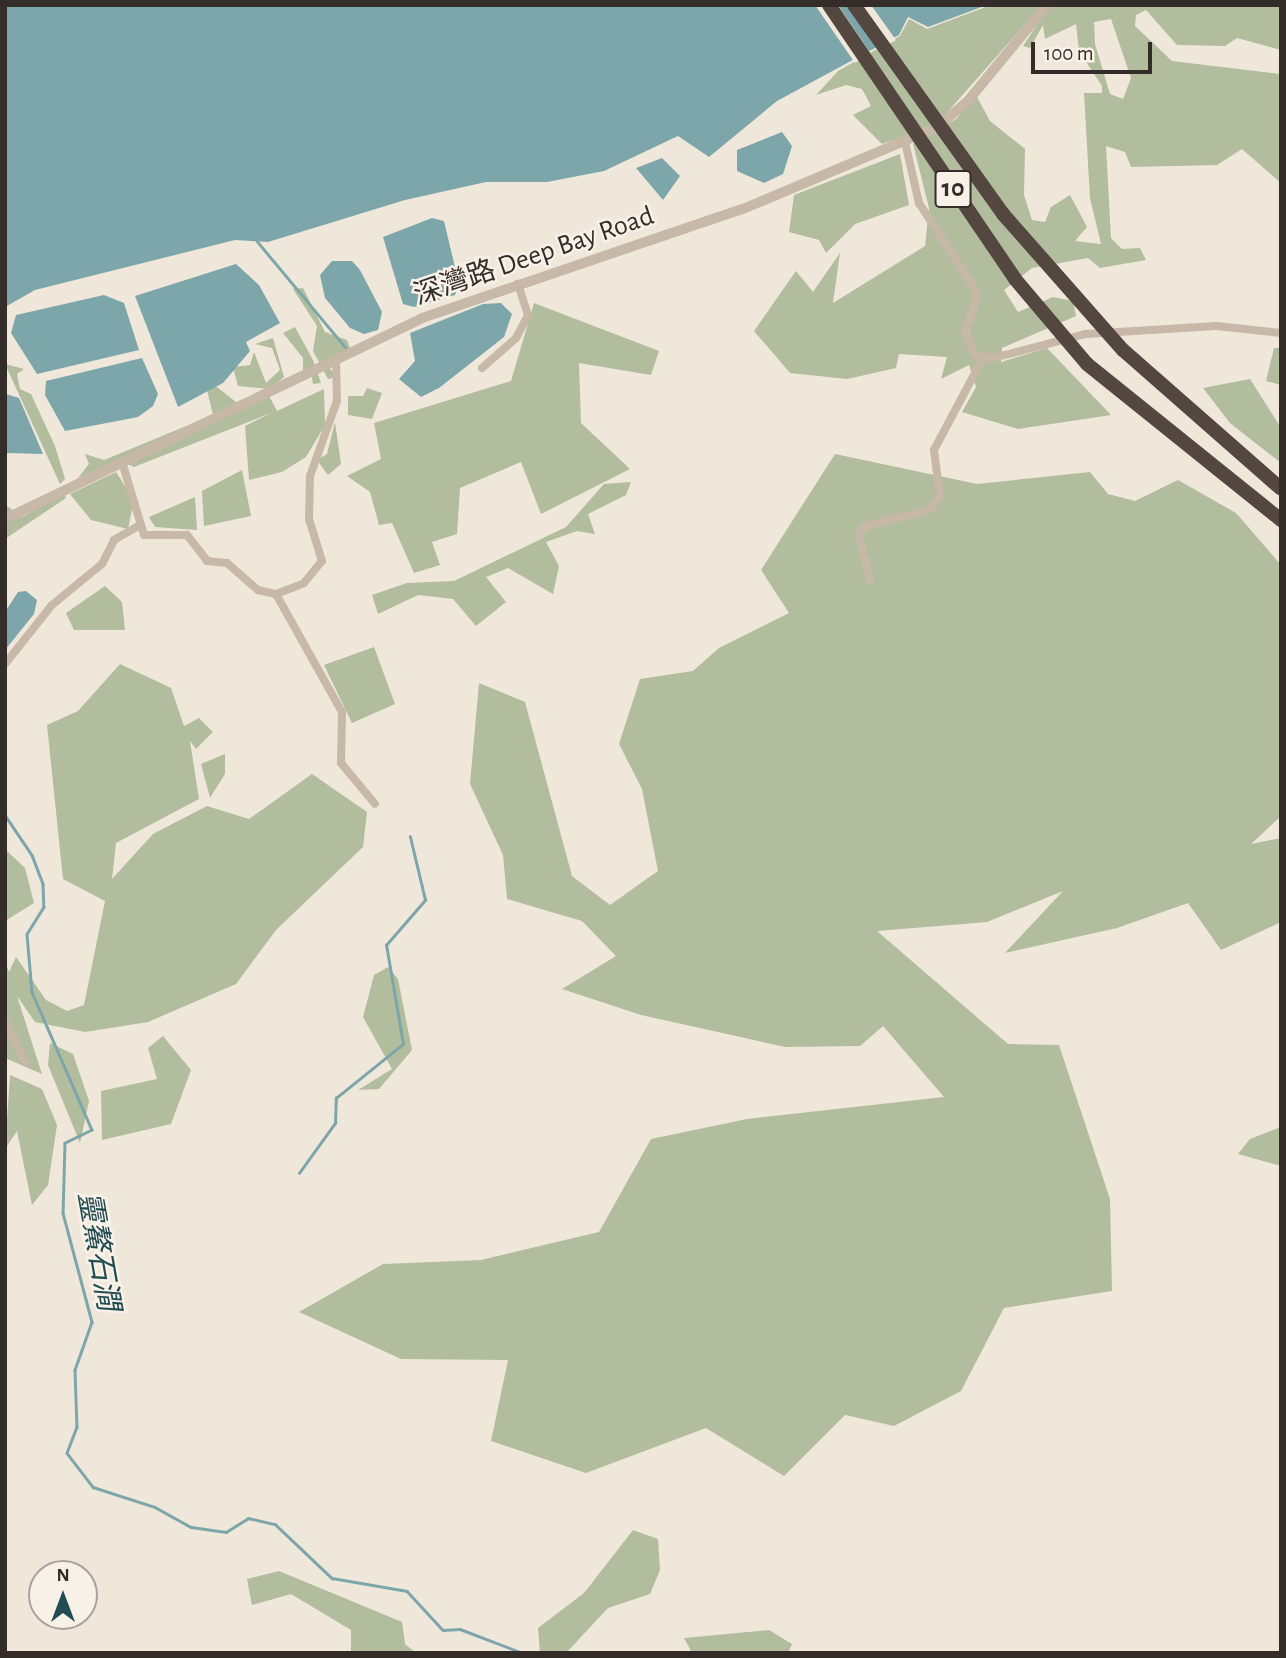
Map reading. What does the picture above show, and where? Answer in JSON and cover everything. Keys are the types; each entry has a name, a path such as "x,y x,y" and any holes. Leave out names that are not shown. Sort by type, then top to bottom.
{"highway":[{"name":"10","path":"829,5 1015,279 1087,364 1279,518"},
{"name":"10","path":"854,5 1003,215 1123,350 1281,489"}],"street":[{"name":"深灣路 Deep Bay Road","path":"5,519 123,465 422,317 743,208 905,142 955,114 1046,5"},
{"path":"905,142 919,202 974,283 978,305 966,332 968,347 983,358"},
{"path":"482,368 516,338 528,315 518,284"},
{"path":"870,580 859,534 865,526 929,510 940,497 934,450 983,358 1086,334 1216,326 1281,333"},
{"path":"123,465 144,535 187,535 207,561 227,563 258,590 276,594 304,583 322,561 309,519 310,477 337,401 336,359"},
{"path":"5,664 48,617 52,605 102,564 114,540 140,525"},
{"path":"276,594 342,712 341,763 375,804"},
{"path":"5,1020 25,1062"}],"green space":[{"path":"991,5 1042,5 936,125 882,144 853,115 871,106 862,89 846,85 816,95 838,71 900,36 909,19 927,29"},
{"path":"1050,5 1281,5 1281,50 1237,38 1225,46 1177,45 1146,10 1136,15 1135,26 1172,61 1281,74 1281,183 1242,149 1217,165 1131,167 1125,152 1106,146 1111,238 1122,249 1140,248 1146,260 1100,268 1088,258 1032,268 1004,290 1018,312 1053,297 1073,301 1076,316 1002,348 1001,362 1047,348 1111,415 1018,429 962,412 976,387 969,365 941,379 947,357 899,354 896,368 847,379 790,373 754,331 796,271 813,292 840,253 833,303 925,246 929,208 913,144 956,119 976,95 990,121 1025,149 1024,195 1032,220 1045,222 1051,207 1070,195 1087,227 1075,241 1101,244 1090,198 1084,93 1102,93 1102,86 1079,51 1076,24 1045,39 1043,25 1030,48 1023,46","holes":["1111,19 1131,78 1123,99 1110,94 1095,44 1094,22"]},
{"path":"900,154 909,205 855,224 826,253 819,240 789,232 794,195"},
{"path":"303,288 325,332 347,340 350,348 327,364 336,377 328,379 313,351 317,326 293,289"},
{"path":"534,303 659,351 651,375 579,363 581,423 630,469 541,514 521,462 460,488 457,534 432,542 440,565 414,573 392,523 379,525 370,492 347,476 381,459 374,423 511,381"},
{"path":"295,327 313,360 321,383 313,384 311,372 303,372 303,358 283,333"},
{"path":"273,338 284,377 270,389 238,386 233,367 250,365 254,352 266,383 280,370 272,348 255,344"},
{"path":"1274,348 1281,348 1281,385 1266,381"},
{"path":"5,364 24,369 17,374 20,389 31,394 55,446 65,479 60,484"},
{"path":"1250,379 1281,428 1281,463 1230,423 1203,388"},
{"path":"213,384 236,402 267,392 277,411 324,389 325,425 306,457 282,472 249,480 245,426 271,413 134,467 121,461 78,478 89,464 85,454 104,460 213,415 207,390"},
{"path":"367,388 382,393 372,419 348,415 348,396 363,396"},
{"path":"335,422 341,464 328,475 317,460 327,454"},
{"path":"835,454 977,484 1090,472 1108,494 1135,501 1178,480 1236,513 1281,565 1281,816 1251,844 1281,838 1281,922 1221,950 1188,903 1117,928 1005,953 1063,891 987,922 877,931 1008,1044 1059,1045 1110,1199 1112,1291 1004,1308 961,1391 894,1426 845,1415 784,1476 706,1428 586,1473 491,1441 508,1360 401,1359 299,1312 383,1264 481,1260 599,1232 651,1139 747,1119 944,1097 883,1026 860,1046 785,1047 641,1015 562,989 616,956 582,921 507,899 503,855 470,784 479,683 525,702 572,876 610,905 658,871 642,789 619,744 640,679 693,671 719,648 789,613 761,570"},
{"path":"242,470 251,516 204,526 202,491"},
{"path":"116,472 134,500 128,529 91,520 70,494"},
{"path":"631,482 626,495 588,514 595,534 577,531 546,542 559,566 553,594 508,568 486,577 506,602 476,626 453,599 418,595 378,614 372,595 407,583 454,581 566,527 604,484"},
{"path":"5,493 7,506 22,517 64,493 66,498 5,539"},
{"path":"195,497 197,530 155,527 149,517"},
{"path":"105,586 122,602 125,630 74,630 66,613"},
{"path":"374,647 395,704 352,723 324,665"},
{"path":"120,664 171,688 184,726 199,718 213,732 196,749 190,741 199,799 116,843 112,879 153,834 207,806 249,819 312,774 367,812 363,847 276,930 236,984 148,1022 85,1032 35,1022 17,996 42,1074 5,1058 5,962 9,972 16,957 46,1000 67,1011 84,1005 105,901 63,879 47,725 78,711"},
{"path":"225,754 225,774 210,798 201,764"},
{"path":"5,849 25,868 34,903 5,921"},
{"path":"388,967 398,979 412,1050 379,1089 358,1090 392,1069 363,1017 374,975"},
{"path":"163,1036 191,1070 171,1124 102,1140 101,1091 157,1079 148,1048"},
{"path":"50,1043 73,1054 89,1101 80,1143 48,1065"},
{"path":"10,1075 42,1089 57,1125 48,1185 32,1205 17,1131 5,1149"},
{"path":"1281,1127 1281,1166 1238,1154 1250,1139"},
{"path":"633,1530 658,1539 660,1570 650,1594 608,1608 566,1653 540,1653 538,1628 584,1593"},
{"path":"279,1571 402,1622 405,1644 416,1653 351,1653 351,1630 291,1594 252,1605 247,1579"},
{"path":"769,1630 792,1644 788,1653 691,1651 684,1638"}],"water":[{"path":"5,5 987,5 928,27 908,17 899,35 777,101 709,157 678,136 604,171 547,182 486,182 405,200 268,242 235,240 35,290 5,307"},
{"path":"782,132 792,146 783,174 764,183 737,171 737,150"},
{"path":"662,158 680,176 663,200 636,168"},
{"path":"432,218 444,221 459,284 455,295 414,307 403,304 383,237"},
{"path":"332,261 352,261 360,270 382,312 378,330 364,334 350,328 325,298 320,275"},
{"path":"236,264 259,285 280,323 246,342 250,351 223,383 178,407 135,296"},
{"path":"104,295 124,303 139,350 37,374 11,333 16,315"},
{"path":"501,303 512,314 504,337 439,388 421,397 399,379 415,361 410,333 483,304"},
{"path":"142,358 158,394 153,406 138,417 65,431 45,395 46,381"},
{"path":"6,394 19,398 43,454 5,453"},
{"path":"26,591 37,600 34,614 5,650 5,612 18,592"}],"pier":[{"path":"815,5 838,5 871,54 855,63"},
{"path":"848,5 871,5 896,40 879,50"}],"waterway":[{"path":"257,241 346,348"},
{"name":"靈鰲石澗","path":"5,815 32,855 43,884 44,907 27,934 32,992 92,1130 65,1143 63,1213 92,1322 75,1370 77,1427 67,1453 93,1487 155,1507 191,1527 226,1532 248,1518 275,1524 332,1578 407,1591 443,1630 460,1629 523,1653"},
{"path":"299,1173 335,1123 336,1098 403,1044 386,945 425,900 410,837"}]}
